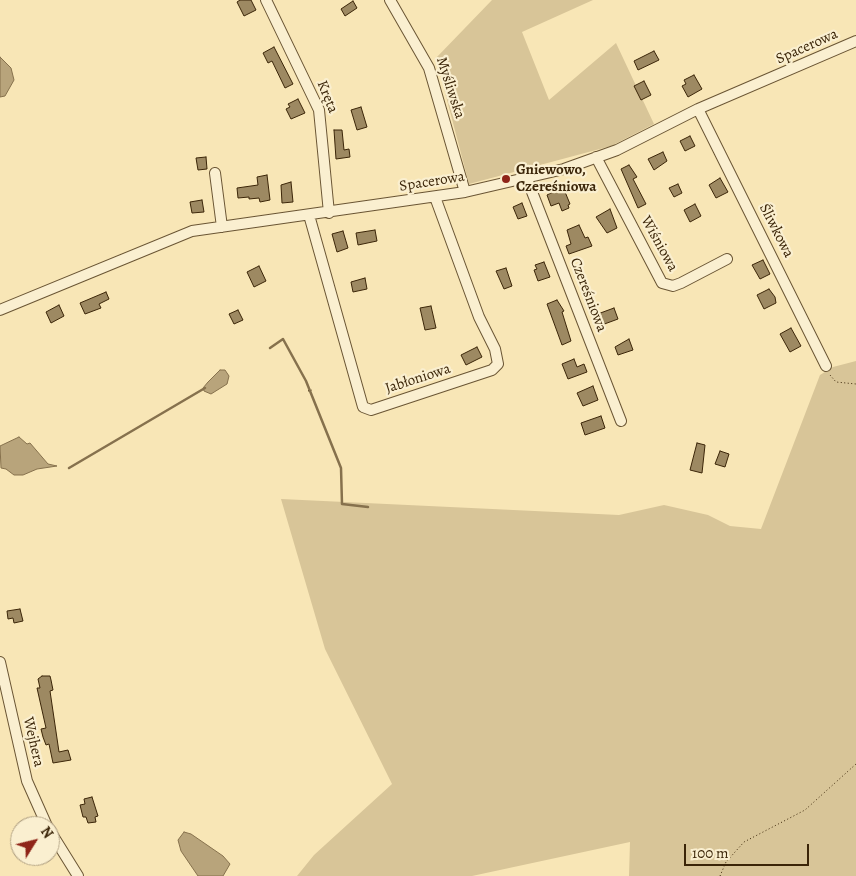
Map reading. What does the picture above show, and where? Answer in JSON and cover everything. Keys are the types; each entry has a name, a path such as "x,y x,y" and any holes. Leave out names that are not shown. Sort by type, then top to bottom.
{"street":[{"name":"Kręta","path":"266,0 319,110 329,212"},
{"name":"Myśliwska","path":"390,0 429,68 466,192"},
{"name":"Spacerowa","path":"0,310 192,231 435,197 527,179 616,150 698,109 856,41"},
{"name":"Śliwkowa","path":"698,109 826,366"},
{"name":"Wiśniowa","path":"596,157 662,283 672,286 681,283 727,259"},
{"path":"215,173 222,227"},
{"name":"Czereśniowa","path":"527,179 620,421"},
{"name":"Jabłoniowa","path":"309,215 363,407 371,410 492,370 498,364 495,349 479,317 435,197"},
{"name":"Wejhera","path":"0,662 26,781 42,816"},
{"path":"60,847 78,876"}],"path":[{"path":"826,366 836,382 856,384"},
{"path":"308,391 312,390"},
{"path":"720,876 726,862 744,842 805,810 856,764"}],"shaded area":[{"path":"492,0 593,0 522,32 549,100 616,43 654,124 611,146 469,184 436,58"},
{"path":"0,57 11,68 14,80 5,96 0,97"},
{"path":"856,361 856,876 629,876 630,842 472,876 297,876 314,855 392,784 325,649 281,499 619,515 664,505 708,515 730,526 761,529 820,375 833,367"},
{"path":"220,370 225,370 229,376 227,384 211,394 204,391 203,388"},
{"path":"19,437 27,444 30,443 48,464 57,466 37,469 23,475 14,475 1,468 0,446"},
{"path":"184,832 191,834 223,856 230,864 223,876 198,876 181,851 178,840"}],"building":[{"path":"240,0 251,0 256,10 244,16 237,2"},
{"path":"353,1 357,8 345,16 341,9"},
{"path":"274,47 293,84 285,88 272,61 268,63 263,53"},
{"path":"654,51 659,60 638,70 634,61"},
{"path":"694,75 702,89 688,97 682,86 686,84 684,80"},
{"path":"644,81 651,95 641,100 634,86"},
{"path":"298,99 305,113 291,119 286,109 290,107 288,104"},
{"path":"361,107 367,127 357,130 351,110"},
{"path":"334,130 342,130 344,150 349,149 350,157 336,159"},
{"path":"690,136 695,146 685,151 680,141"},
{"path":"663,152 667,161 654,170 648,159"},
{"path":"206,157 207,169 198,170 196,158"},
{"path":"629,165 637,177 633,179 646,204 638,208 621,169"},
{"path":"267,175 270,200 260,202 259,198 238,198 237,188 258,185 257,177"},
{"path":"720,178 728,192 716,198 709,185"},
{"path":"291,182 293,202 282,203 281,185"},
{"path":"678,184 682,193 674,197 669,188"},
{"path":"563,187 570,204 568,205 569,208 562,211 559,203 551,206 547,195"},
{"path":"202,200 204,212 192,213 190,202"},
{"path":"522,203 527,216 518,219 513,207"},
{"path":"695,204 701,216 690,222 684,210"},
{"path":"610,209 617,228 607,233 596,217"},
{"path":"579,225 585,238 588,237 592,246 569,254 566,246 571,244 567,230"},
{"path":"375,230 377,241 358,245 356,233"},
{"path":"343,231 348,248 337,252 332,234"},
{"path":"763,260 770,274 760,279 752,265"},
{"path":"544,262 550,277 538,281 534,270 537,269 535,265"},
{"path":"259,266 266,281 254,287 247,272"},
{"path":"506,268 512,286 504,289 496,271"},
{"path":"365,278 367,289 353,292 351,282"},
{"path":"769,289 775,297 776,303 764,309 757,295"},
{"path":"106,292 109,299 99,304 101,308 85,314 80,303"},
{"path":"557,300 564,311 562,312 571,341 562,345 547,304"},
{"path":"59,305 64,316 51,323 46,312"},
{"path":"431,306 436,328 425,330 420,308"},
{"path":"614,308 618,319 599,326 595,315"},
{"path":"238,310 243,320 234,324 229,314"},
{"path":"791,328 801,346 790,352 780,334"},
{"path":"629,339 633,350 618,355 615,347"},
{"path":"477,347 482,357 466,365 461,355"},
{"path":"574,359 577,367 584,364 587,372 568,379 562,364"},
{"path":"593,386 598,400 583,406 577,393"},
{"path":"601,416 605,428 585,435 581,423"},
{"path":"697,443 705,445 702,473 690,470"},
{"path":"720,451 729,454 725,467 715,464"},
{"path":"20,609 23,621 14,623 13,618 8,619 7,611"},
{"path":"42,676 50,676 51,680 53,690 50,691 59,752 68,750 71,760 53,763 49,744 46,745 43,737 41,729 46,728 37,688 40,688 38,679"},
{"path":"92,797 98,816 95,817 96,822 88,823 86,817 83,817 80,805 85,804 84,799"}],"waterway":[{"path":"270,348 283,339 306,381 341,468 342,504 368,507"},
{"path":"69,468 205,388"}],"place":[{"name":"Gniewowo, Czereśniowa","path":"506,179"}]}
